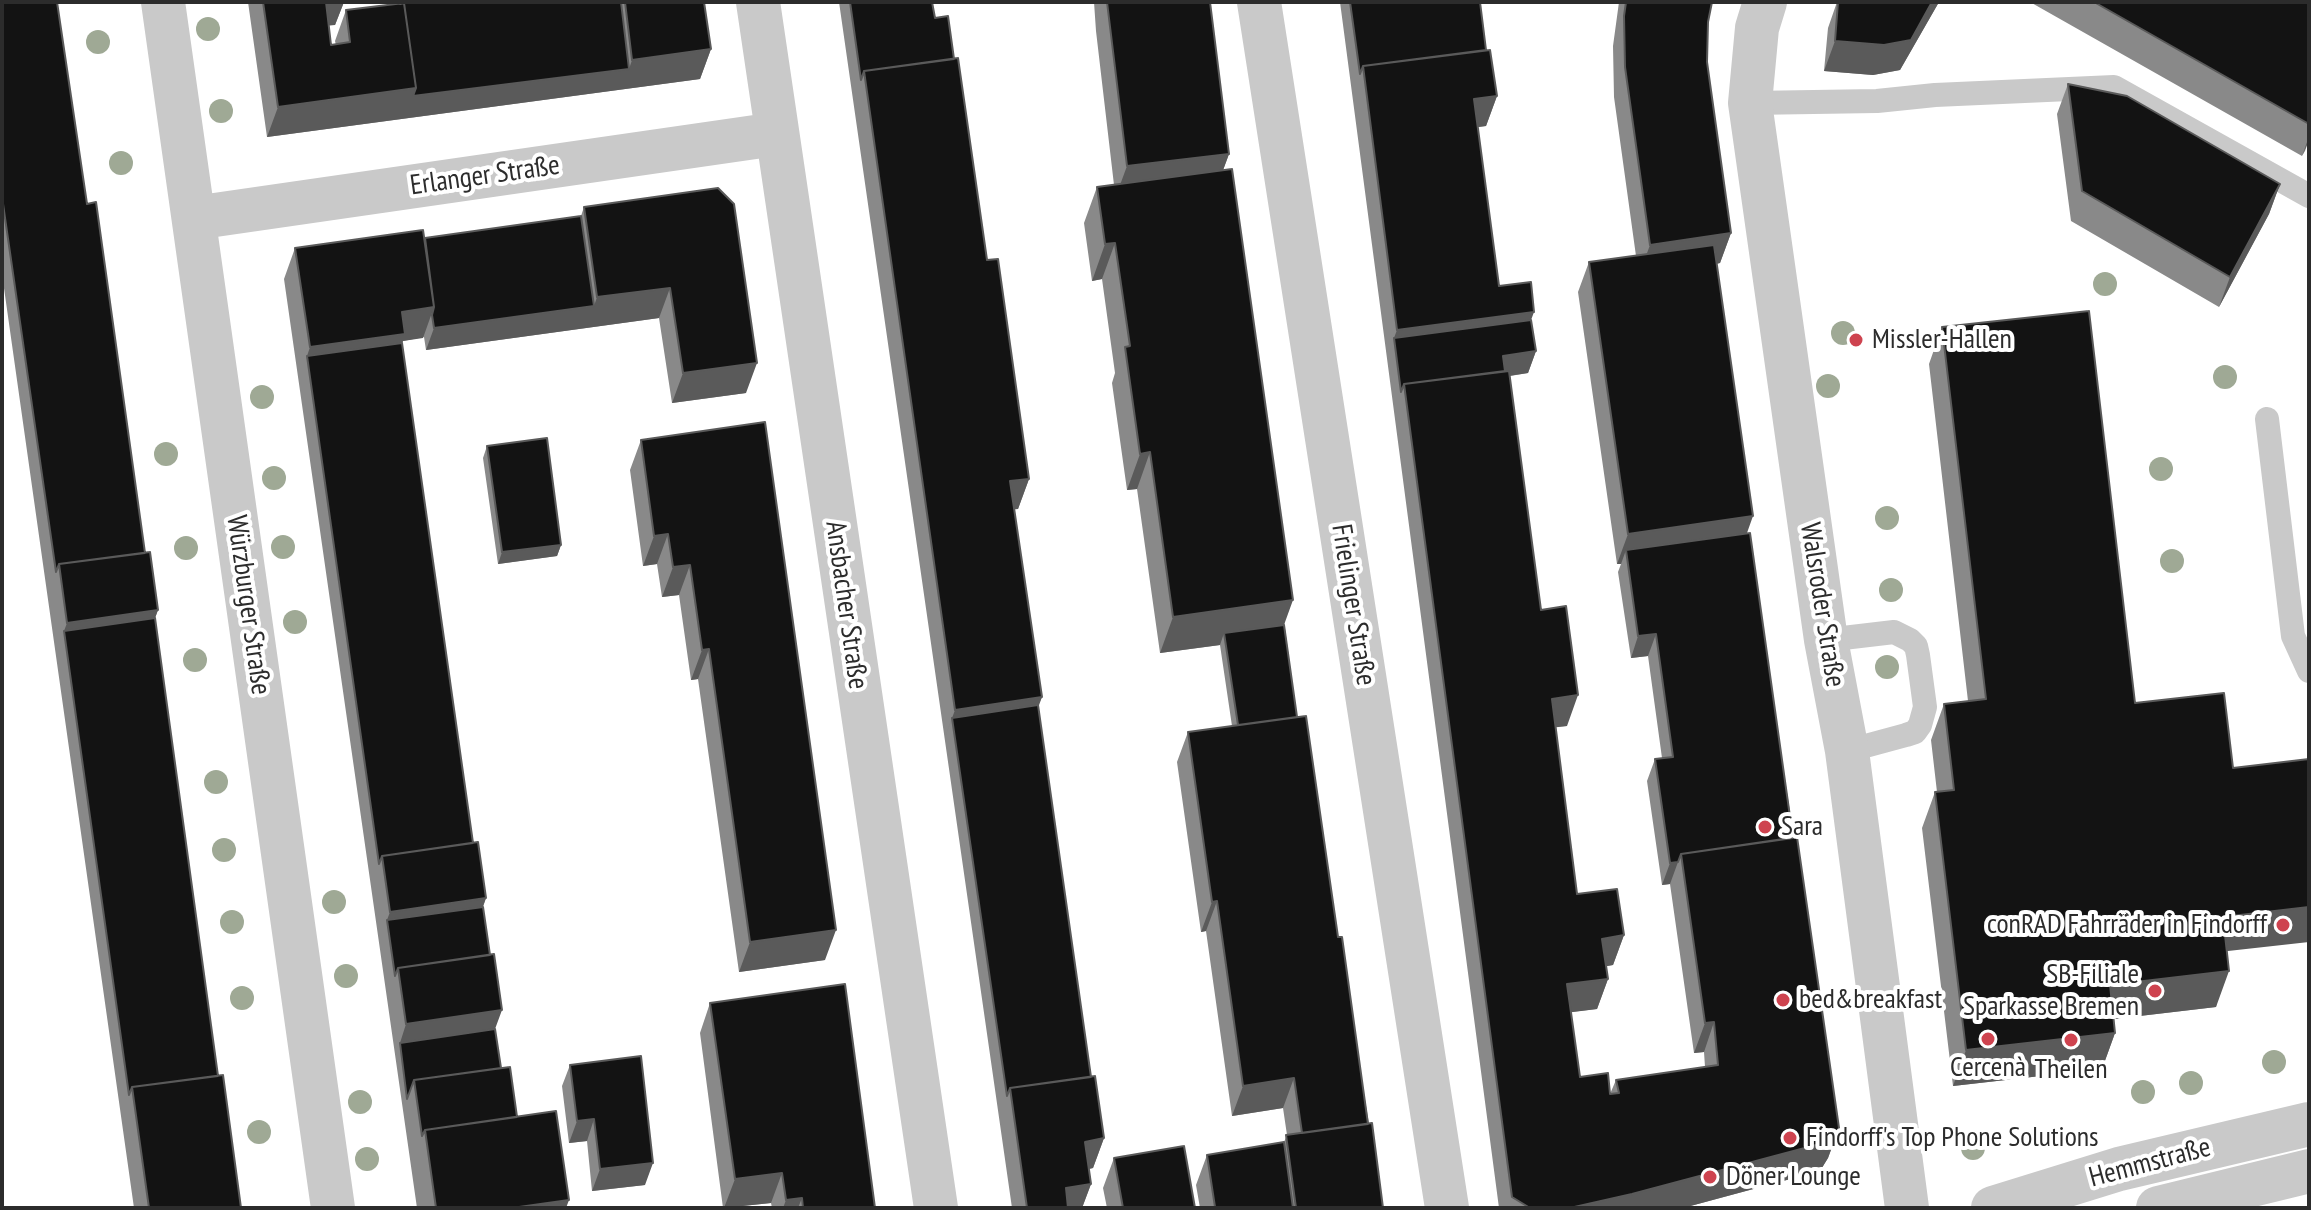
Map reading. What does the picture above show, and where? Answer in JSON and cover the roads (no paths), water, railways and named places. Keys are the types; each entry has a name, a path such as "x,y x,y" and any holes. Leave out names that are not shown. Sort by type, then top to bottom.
{"street":[{"name":"Würzburger Straße","path":"163,2 333,1208"},
{"name":"Ansbacher Straße","path":"758,2 936,1208"},
{"name":"Frielinger Straße","path":"1259,2 1447,1208"},
{"name":"Walsroder Straße","path":"1765,2 1757,28 1750,103 1826,640 1847,751 1907,1208"},
{"name":"Erlanger Straße","path":"194,218 776,134"},
{"name":"Hemmstraße","path":"1993,1208 2112,1188 2309,1124"},
{"name":"Hemmstraße","path":"2159,1208 2309,1171"},
{"path":"2112,1188 2159,1208"}],"lane":[{"path":"1750,103 1877,101 1935,95 2114,87 2309,196"},
{"path":"2267,419 2293,636 2309,671"},
{"path":"1826,640 1894,632 1910,640 1916,646 1918,655 1925,707 1924,716 1915,732 1847,751"}],"place":[{"name":"Missler-Hallen","path":"1856,340"},
{"name":"Sara","path":"1765,827"},
{"name":"conRAD Fahrräder in Findorff","path":"2283,925"},
{"name":"SB-Filiale Sparkasse Bremen","path":"2155,991"},
{"name":"bed&breakfast","path":"1783,1000"},
{"name":"Cercenà","path":"1988,1039"},
{"name":"Theilen","path":"2071,1040"},
{"name":"Findorff's Top Phone Solutions","path":"1790,1138"},
{"name":"Döner Lounge","path":"1710,1177"}]}
